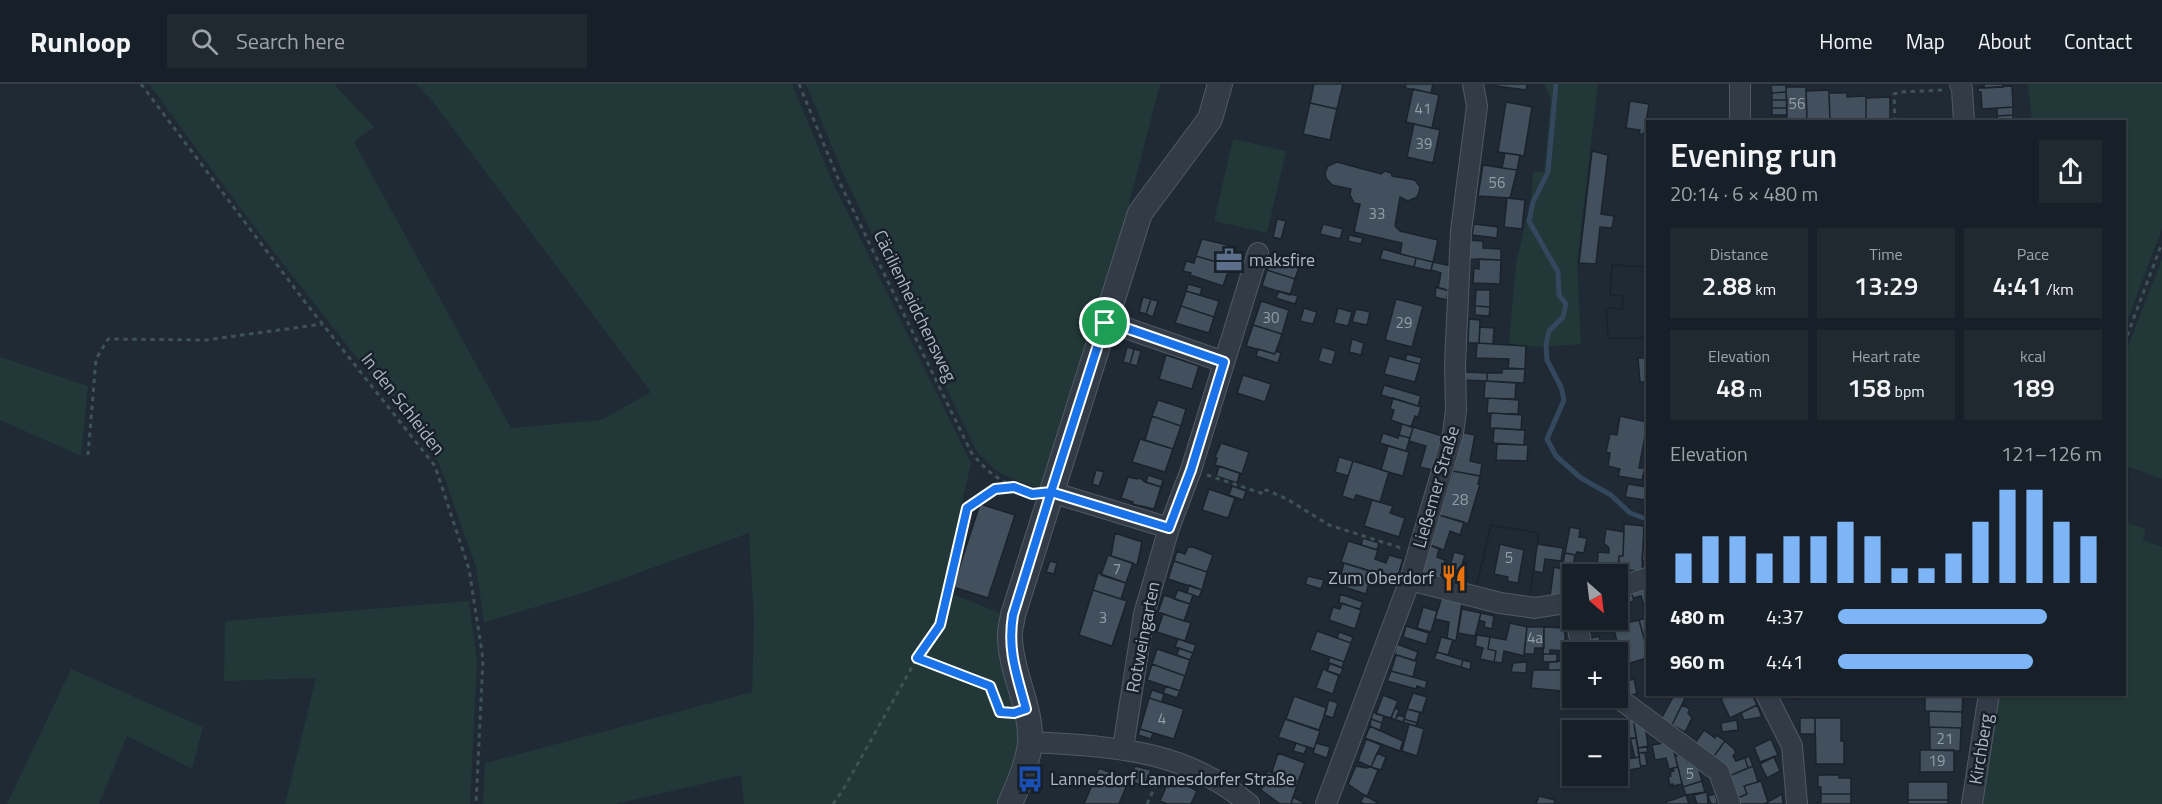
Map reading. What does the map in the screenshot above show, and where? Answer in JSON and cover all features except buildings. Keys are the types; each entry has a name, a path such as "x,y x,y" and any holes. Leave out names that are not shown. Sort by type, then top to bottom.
{"street":[{"path":"1010,804 1022,774 1030,742 1026,709 1012,658 1009,636 1013,615 1140,213 1210,119 1220,84"},
{"name":"Ließemer Straße","path":"1326,804 1410,580 1447,454 1456,410 1455,364 1461,231 1477,106 1473,84"},
{"path":"1740,84 1740,120"},
{"path":"1960,84 1964,120"},
{"name":"Rotweingarten","path":"1123,748 1144,614 1169,528 1191,470 1258,253"},
{"path":"1105,323 1123,327 1224,362"},
{"path":"1051,492 1169,528"},
{"path":"1628,584 1646,578"},
{"path":"1410,580 1500,603 1535,608 1562,604"},
{"path":"1767,696 1792,746 1797,804"},
{"name":"Kirchberg","path":"1972,804 1989,696"},
{"path":"1628,705 1719,772 1730,804"},
{"path":"1030,742 1123,748 1168,758 1233,790 1250,804"}],"path":[{"name":"In den Schleiden","path":"141,84 323,324 435,466 469,569 483,659 476,804"},
{"name":"Cäcilienheidchensweg","path":"799,84 839,181 971,452 983,467 998,479 1032,494 1051,492"},
{"path":"1895,120 1894,94 1927,90"},
{"path":"2126,339 2162,243"},
{"path":"88,455 96,359 108,339 206,340 323,324"},
{"path":"1191,470 1264,494 1266,490 1287,499 1329,525 1417,554"},
{"path":"833,804 917,658 940,625 967,508 995,489 1014,487"},
{"path":"917,658 990,686 1000,712 1014,713 1026,709"},
{"path":"1147,804 1168,758"}],"green space":[{"path":"149,84 334,84 374,127 354,142 511,428 601,420 651,392 432,101 416,84 792,84 833,183 971,463 942,590 1003,614 999,634 999,660 1019,733 1020,749 1000,804 744,804 741,775 615,804 483,804 485,763 752,692 754,621 749,533 580,594 484,622 476,567 439,463 249,220"},
{"path":"806,84 1160,84 1127,212 1040,488 1004,475 990,465 976,450 845,178"},
{"path":"1544,84 1598,84 1577,262 1581,344 1541,347 1509,344 1516,264 1531,200 1533,172 1544,171 1551,100"},
{"path":"2028,84 2162,84 2162,229 2126,324 2126,120 2032,120"},
{"path":"1233,139 1286,151 1267,233 1214,221"},
{"path":"2162,259 2162,479 2126,466 2126,352"},
{"path":"0,357 88,386 81,456 0,420"},
{"path":"2126,523 2146,529 2143,540 2162,547 2162,804 1977,804 1994,696 2126,696"},
{"path":"469,601 477,661 470,804 285,804 316,678 224,681 225,621"},
{"path":"71,669 203,727 192,769 127,736 99,804 7,804"}],"waterway":[{"path":"1556,84 1548,172 1533,202 1529,221 1558,272 1559,295 1566,304 1563,317 1549,331 1546,344 1547,360 1561,387 1564,400 1547,439 1556,456 1581,478 1611,495 1630,513 1646,519"}],"place":[{"name":"maksfire","path":"1229,260"},
{"name":"Zum Oberdorf","path":"1454,578"},
{"name":"Lannesdorf Lannesdorfer Straße","path":"1030,779"}],"route":[{"path":"1105,323 1051,492 1032,494 1014,487 995,489 967,508 940,625 917,658 990,686 1000,712 1014,713 1026,709 1012,658 1009,636 1013,615 1051,492 1169,528 1191,470 1224,362 1123,327 1105,323"}]}
